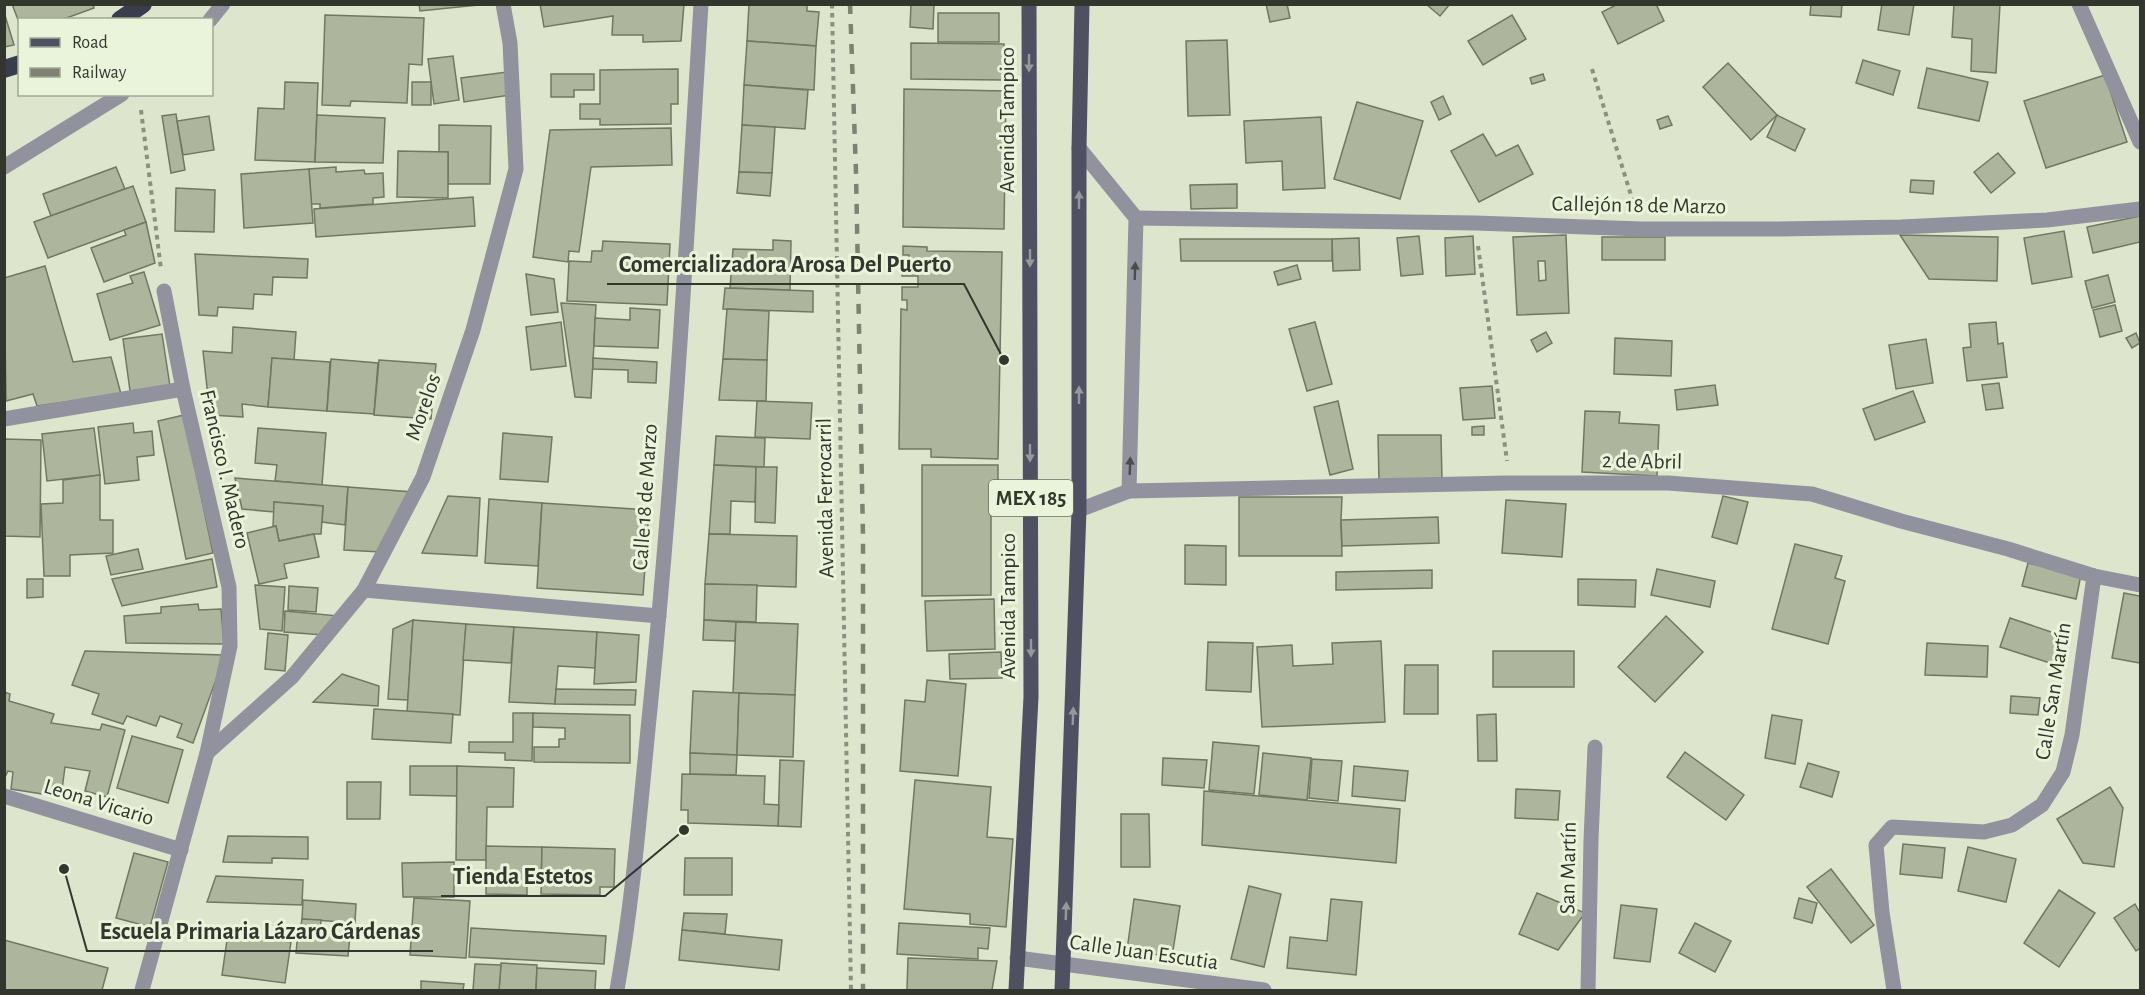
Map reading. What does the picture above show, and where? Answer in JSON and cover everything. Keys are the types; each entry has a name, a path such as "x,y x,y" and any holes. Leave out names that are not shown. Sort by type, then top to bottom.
{"highway":[{"path":"122,14 143,4"}],"main road":[{"name":"Avenida Tampico","path":"1016,990 1031,697 1029,4"},
{"name":"MEX 185","path":"1062,990 1079,510 1079,148 1082,4"}],"street":[{"path":"212,18 223,4"},
{"name":"Morelos","path":"207,753 292,677 364,590 423,477 473,330 516,169 510,43 503,4"},
{"name":"Calle 18 de Marzo","path":"617,990 629,920 659,616 683,291 700,4"},
{"path":"2079,4 2140,142"},
{"path":"4,166 119,96"},
{"path":"1079,148 1136,218 1129,491"},
{"name":"Callejón 18 de Marzo","path":"1136,218 1475,223 1641,229 1777,229 1901,227 2047,220 2140,209"},
{"name":"Francisco I. Madero","path":"164,291 183,389 229,587 230,646 207,753 181,850"},
{"path":"4,419 183,389"},
{"name":"2 de Abril","path":"1079,510 1129,491 1509,483 1668,483 1812,494 1901,521 2008,549 2094,576 2140,585"},
{"name":"Calle San Martín","path":"1893,990 1882,912 1876,845 1892,827 1984,832 2012,825 2042,805 2063,772 2068,753 2094,576"},
{"path":"364,590 659,616"},
{"name":"San Martín","path":"1588,990 1595,747"},
{"name":"Leona Vicario","path":"4,796 181,850"},
{"path":"142,990 181,850"},
{"name":"Calle Juan Escutia","path":"1017,958 1264,990"}],"path":[{"name":"Avenida Ferrocarril","path":"832,4 851,990"},
{"path":"1592,69 1641,229"},
{"path":"140,106 164,291"},
{"path":"1475,223 1509,483"}],"building":[{"path":"12,4 93,4 94,8 66,18 18,20"},
{"path":"419,4 478,4 478,5 420,11"},
{"path":"540,4 684,4 681,41 643,42 643,35 612,35 613,16 544,27"},
{"path":"749,4 807,5 807,11 819,12 816,46 747,41"},
{"path":"911,4 934,4 933,29 910,27"},
{"path":"1266,4 1287,4 1290,18 1270,22"},
{"path":"1426,4 1450,4 1440,16"},
{"path":"1618,4 1656,4 1664,21 1618,44 1602,12"},
{"path":"1811,4 1842,4 1841,17 1810,15"},
{"path":"1882,4 1914,4 1909,35 1878,30"},
{"path":"1954,4 2000,4 1996,73 1971,71 1972,39 1952,37"},
{"path":"4,12 14,45 4,47"},
{"path":"938,13 999,13 999,42 938,42"},
{"path":"325,15 424,18 422,65 409,64 407,103 351,101 350,106 322,105"},
{"path":"1512,15 1526,39 1483,65 1468,41"},
{"path":"1227,40 1230,115 1188,116 1186,41"},
{"path":"747,41 816,46 814,90 744,85"},
{"path":"911,43 1004,44 1003,80 911,79"},
{"path":"453,56 459,100 434,104 428,59"},
{"path":"1863,60 1900,71 1893,95 1856,83"},
{"path":"1728,63 1777,115 1751,140 1703,87"},
{"path":"1927,68 1988,82 1979,121 1918,108"},
{"path":"678,69 678,104 671,104 671,124 600,125 600,119 580,119 580,104 600,104 600,70"},
{"path":"507,72 510,95 464,102 461,78"},
{"path":"551,74 594,74 594,90 574,90 574,97 551,97"},
{"path":"1543,74 1545,80 1532,84 1530,78"},
{"path":"2105,75 2127,142 2046,168 2024,101"},
{"path":"285,82 318,83 315,162 255,160 258,108 284,109"},
{"path":"412,82 431,82 431,105 412,105"},
{"path":"744,85 808,90 805,129 742,125"},
{"path":"904,89 1006,91 1004,229 903,227"},
{"path":"1443,96 1451,114 1439,120 1431,102"},
{"path":"1357,102 1423,121 1400,199 1334,179"},
{"path":"176,114 185,170 171,173 162,116"},
{"path":"317,115 385,118 383,163 315,162"},
{"path":"1777,115 1805,129 1795,151 1767,137"},
{"path":"209,116 214,150 183,155 177,121"},
{"path":"1668,116 1672,125 1660,129 1657,120"},
{"path":"1321,117 1325,188 1283,190 1282,161 1246,163 1244,121"},
{"path":"439,125 491,126 490,184 448,184 448,152 439,152"},
{"path":"742,125 775,127 772,173 739,172"},
{"path":"671,128 672,165 591,167 579,252 569,251 568,262 533,257 550,130"},
{"path":"1483,134 1496,156 1518,145 1533,174 1479,202 1451,151"},
{"path":"398,151 448,152 448,198 397,197"},
{"path":"1998,153 2015,173 1991,193 1974,172"},
{"path":"116,167 125,189 51,216 43,194"},
{"path":"336,167 336,172 364,170 365,174 383,173 384,197 373,198 373,204 320,208 320,204 311,204 309,169"},
{"path":"309,169 313,223 244,228 241,174"},
{"path":"739,172 772,173 770,196 737,193"},
{"path":"1911,180 1934,181 1933,194 1910,192"},
{"path":"1237,184 1237,208 1191,209 1190,185"},
{"path":"133,186 146,222 48,258 34,222"},
{"path":"176,188 215,190 214,232 175,231"},
{"path":"473,197 475,226 316,237 314,209"},
{"path":"2140,216 2140,242 2093,253 2087,227"},
{"path":"146,222 155,263 104,282 91,248 126,235 124,230"},
{"path":"2064,231 2072,277 2032,284 2024,238"},
{"path":"1566,235 1569,313 1517,315 1513,237","holes":["1538,261 1545,261 1546,280 1539,281"]},
{"path":"1900,235 1998,237 1997,281 1929,279"},
{"path":"1419,236 1423,274 1401,276 1397,238"},
{"path":"1473,236 1475,274 1446,276 1445,238"},
{"path":"1602,237 1665,237 1665,260 1602,260"},
{"path":"1359,238 1360,270 1333,271 1332,239"},
{"path":"1180,239 1332,239 1332,261 1181,261"},
{"path":"773,240 791,241 790,290 730,288 733,249 773,250"},
{"path":"603,241 670,244 667,305 567,301 569,261 591,262 592,251 602,251"},
{"path":"903,246 927,247 927,251 1002,252 998,459 931,457 931,449 899,449 901,309 907,310 907,300 902,300 902,287 918,287 918,276 902,276 902,266 909,266 909,255 903,255"},
{"path":"195,254 308,259 307,278 273,277 272,295 254,294 253,309 218,307 217,316 199,315"},
{"path":"1297,265 1301,279 1278,285 1274,272"},
{"path":"45,266 73,362 111,357 121,394 37,406 33,394 6,401 4,278"},
{"path":"144,272 160,325 110,340 97,294 133,283 130,276"},
{"path":"526,274 554,279 558,312 531,315"},
{"path":"2108,275 2115,302 2092,308 2085,281"},
{"path":"725,288 813,291 813,312 723,309"},
{"path":"561,303 596,305 591,398 575,397"},
{"path":"2115,305 2122,331 2100,337 2093,310"},
{"path":"630,308 660,310 658,348 594,346 595,318 630,320"},
{"path":"727,309 769,311 767,360 723,359"},
{"path":"561,322 566,366 531,370 526,327"},
{"path":"1315,322 1332,384 1307,391 1289,329"},
{"path":"1996,322 1998,344 2003,343 2007,377 1967,381 1963,348 1971,347 1969,324"},
{"path":"233,327 296,332 294,360 272,358 268,407 242,404 243,417 210,415 203,351 232,353"},
{"path":"1546,332 1552,343 1537,352 1531,340"},
{"path":"2136,333 2140,343 2132,348 2126,338"},
{"path":"162,334 170,386 130,391 123,339"},
{"path":"1615,338 1672,341 1671,376 1614,374"},
{"path":"1926,339 1933,383 1896,389 1889,345"},
{"path":"272,358 330,362 327,411 268,407"},
{"path":"593,358 657,362 656,383 628,382 628,370 593,369"},
{"path":"331,359 378,363 374,414 327,411"},
{"path":"723,359 767,360 766,401 719,400"},
{"path":"379,360 436,364 431,419 374,415"},
{"path":"1999,383 2003,408 1986,410 1982,385"},
{"path":"1715,385 1718,405 1677,410 1675,390"},
{"path":"1492,386 1495,418 1463,420 1460,388"},
{"path":"1913,391 1925,422 1875,440 1863,409"},
{"path":"757,401 812,403 810,439 755,437"},
{"path":"1338,401 1353,469 1330,475 1314,407"},
{"path":"1585,411 1620,412 1619,423 1659,425 1657,476 1582,472"},
{"path":"184,415 213,553 186,559 158,421"},
{"path":"133,423 134,433 152,431 154,455 137,457 139,480 105,484 98,427"},
{"path":"1484,426 1484,435 1472,435 1472,427"},
{"path":"94,428 100,475 47,481 42,434"},
{"path":"258,428 326,433 322,485 275,481 277,465 255,463"},
{"path":"503,433 552,437 548,482 500,479"},
{"path":"1378,435 1441,435 1442,481 1379,481"},
{"path":"716,436 765,438 764,467 714,465"},
{"path":"4,439 41,440 40,537 4,536"},
{"path":"714,465 756,467 755,502 731,501 730,534 709,534"},
{"path":"922,465 998,465 998,493 991,492 991,595 922,596"},
{"path":"756,467 777,467 775,523 755,522"},
{"path":"100,475 100,520 113,520 113,553 70,555 70,576 44,576 41,504 63,503 63,480"},
{"path":"235,478 348,487 345,525 322,522 323,506 274,502 274,512 242,509"},
{"path":"348,487 413,492 381,552 344,550"},
{"path":"448,496 480,498 477,556 422,553"},
{"path":"1723,496 1748,502 1737,544 1712,537"},
{"path":"1239,497 1342,497 1342,556 1239,556"},
{"path":"489,499 542,503 538,566 485,563"},
{"path":"1506,500 1566,504 1562,557 1502,553"},
{"path":"274,502 323,506 321,534 279,541 276,526 273,527"},
{"path":"542,503 649,510 643,595 537,588"},
{"path":"1438,517 1439,543 1342,546 1341,520"},
{"path":"276,526 279,541 314,534 319,557 284,564 287,578 259,584 247,533"},
{"path":"709,534 797,536 796,587 705,584"},
{"path":"1795,544 1842,556 1835,578 1845,581 1828,644 1772,629"},
{"path":"1185,545 1226,546 1226,585 1185,584"},
{"path":"138,549 143,569 111,575 106,556"},
{"path":"212,559 217,587 122,606 112,579"},
{"path":"2028,563 2081,575 2076,599 2022,586"},
{"path":"1657,569 1715,581 1710,607 1651,595"},
{"path":"1432,570 1432,588 1336,590 1336,572"},
{"path":"27,579 43,579 43,597 27,598"},
{"path":"1578,579 1636,580 1635,607 1578,605"},
{"path":"705,584 757,585 756,622 704,620"},
{"path":"255,585 285,587 282,631 260,629"},
{"path":"289,586 318,588 316,612 288,610"},
{"path":"2124,593 2140,596 2140,663 2112,658"},
{"path":"994,599 995,649 927,651 925,601"},
{"path":"198,604 199,610 221,609 224,644 126,643 124,616 161,613 161,607"},
{"path":"285,611 339,616 324,635 284,632"},
{"path":"1666,616 1703,652 1655,702 1618,667"},
{"path":"2010,618 2063,636 2053,664 2000,647"},
{"path":"413,620 408,700 388,699 393,629"},
{"path":"413,620 466,624 460,715 407,712"},
{"path":"704,620 736,622 735,641 703,640"},
{"path":"736,622 798,624 795,695 733,693"},
{"path":"466,624 514,627 511,663 463,660"},
{"path":"514,627 597,632 595,668 558,666 555,704 509,702"},
{"path":"597,632 639,635 636,682 594,684"},
{"path":"268,633 288,635 285,671 265,669"},
{"path":"1381,641 1385,722 1262,727 1257,647 1292,645 1293,666 1333,664 1332,643"},
{"path":"1208,642 1253,643 1251,692 1206,690"},
{"path":"1927,643 1988,646 1987,677 1925,675"},
{"path":"85,651 225,655 193,743 177,737 182,724 160,716 156,726 127,716 123,724 92,714 99,694 72,685"},
{"path":"1493,651 1574,651 1574,687 1493,687"},
{"path":"1001,652 1002,678 950,679 949,654"},
{"path":"1405,665 1438,665 1438,714 1404,714"},
{"path":"342,674 379,686 378,706 313,702"},
{"path":"927,680 966,684 958,776 900,771 905,700 925,702"},
{"path":"556,689 636,690 635,705 555,704"},
{"path":"693,691 739,693 737,755 690,753"},
{"path":"4,692 10,694 9,701 54,714 51,723 100,730 102,724 125,730 107,797 85,791 90,771 65,767 61,797 11,789 13,772 8,771 4,779"},
{"path":"739,693 795,695 793,757 737,755"},
{"path":"2011,696 2040,698 2038,715 2010,713"},
{"path":"374,709 453,714 451,743 372,739"},
{"path":"513,713 533,713 532,761 505,760 505,753 469,752 469,742 513,742"},
{"path":"533,713 630,715 630,763 534,762 534,747 559,747 559,739 565,739 565,728 533,727"},
{"path":"1496,714 1497,761 1478,761 1477,715"},
{"path":"1772,715 1802,720 1795,764 1765,758"},
{"path":"132,736 183,750 168,803 117,788"},
{"path":"1213,742 1259,746 1254,794 1209,790"},
{"path":"1685,752 1744,795 1726,820 1667,777"},
{"path":"690,753 737,755 736,775 690,774"},
{"path":"1263,753 1311,758 1307,800 1259,795"},
{"path":"1163,758 1207,760 1204,788 1162,785"},
{"path":"1312,759 1342,761 1338,801 1309,798"},
{"path":"780,760 804,761 801,827 778,826"},
{"path":"1808,763 1839,772 1832,797 1800,787"},
{"path":"410,766 457,766 457,796 410,795"},
{"path":"457,766 514,768 513,807 487,807 486,860 456,860"},
{"path":"1354,766 1408,771 1405,801 1352,796"},
{"path":"682,774 765,776 764,804 779,805 778,826 688,823 688,810 681,810"},
{"path":"915,780 991,787 987,837 1013,839 1006,927 970,924 970,914 904,909"},
{"path":"347,782 381,782 380,819 347,819"},
{"path":"2110,787 2123,808 2114,867 2083,863 2057,819"},
{"path":"1516,789 1560,791 1558,820 1515,818"},
{"path":"1204,791 1400,809 1396,863 1202,845"},
{"path":"1121,814 1149,814 1150,867 1121,867"},
{"path":"228,836 308,837 308,859 272,858 272,863 223,862"},
{"path":"1903,844 1945,848 1942,878 1900,874"},
{"path":"486,846 542,847 541,886 527,886 527,895 486,894"},
{"path":"542,847 615,849 614,887 600,887 600,895 541,894"},
{"path":"1968,847 2016,859 2006,902 1958,891"},
{"path":"134,853 168,862 150,927 116,918"},
{"path":"685,858 732,858 732,895 684,895"},
{"path":"454,862 454,897 403,897 402,863"},
{"path":"1831,869 1874,925 1851,943 1807,887"},
{"path":"216,876 303,880 302,905 207,902"},
{"path":"1249,886 1281,894 1264,967 1231,959"},
{"path":"2059,890 2095,913 2059,967 2024,943"},
{"path":"1537,893 1585,913 1558,950 1519,934"},
{"path":"414,898 470,901 466,958 410,955"},
{"path":"1799,898 1817,903 1812,923 1794,918"},
{"path":"1134,899 1180,906 1172,957 1127,950"},
{"path":"1331,899 1362,902 1356,975 1287,968 1290,937 1327,941"},
{"path":"303,900 356,904 355,923 302,919"},
{"path":"2135,904 2140,913 2140,948 2136,951 2114,918"},
{"path":"1621,905 1657,909 1650,962 1614,958"},
{"path":"684,913 727,914 725,934 682,930"},
{"path":"302,919 321,920 320,933 350,936 348,956 296,953"},
{"path":"899,923 990,928 988,949 978,948 978,959 897,954"},
{"path":"1695,923 1731,941 1715,972 1679,953"},
{"path":"471,928 606,936 604,964 469,957"},
{"path":"682,930 782,940 779,970 679,960"},
{"path":"228,933 291,942 285,983 222,975"},
{"path":"4,940 108,968 102,990 4,990"},
{"path":"908,958 997,961 992,990 907,990"},
{"path":"501,963 537,965 536,990 499,990"},
{"path":"475,964 501,965 499,990 473,990"},
{"path":"537,968 596,971 595,990 536,990"},
{"path":"421,981 464,984 463,990 421,990"}],"railway":[{"path":"850,4 856,172 863,537 863,990"}],"place":[{"name":"Comercializadora Arosa Del Puerto","path":"1004,360"},
{"name":"Tienda Estetos","path":"684,830"},
{"name":"Escuela Primaria Lázaro Cárdenas","path":"64,869"}]}
